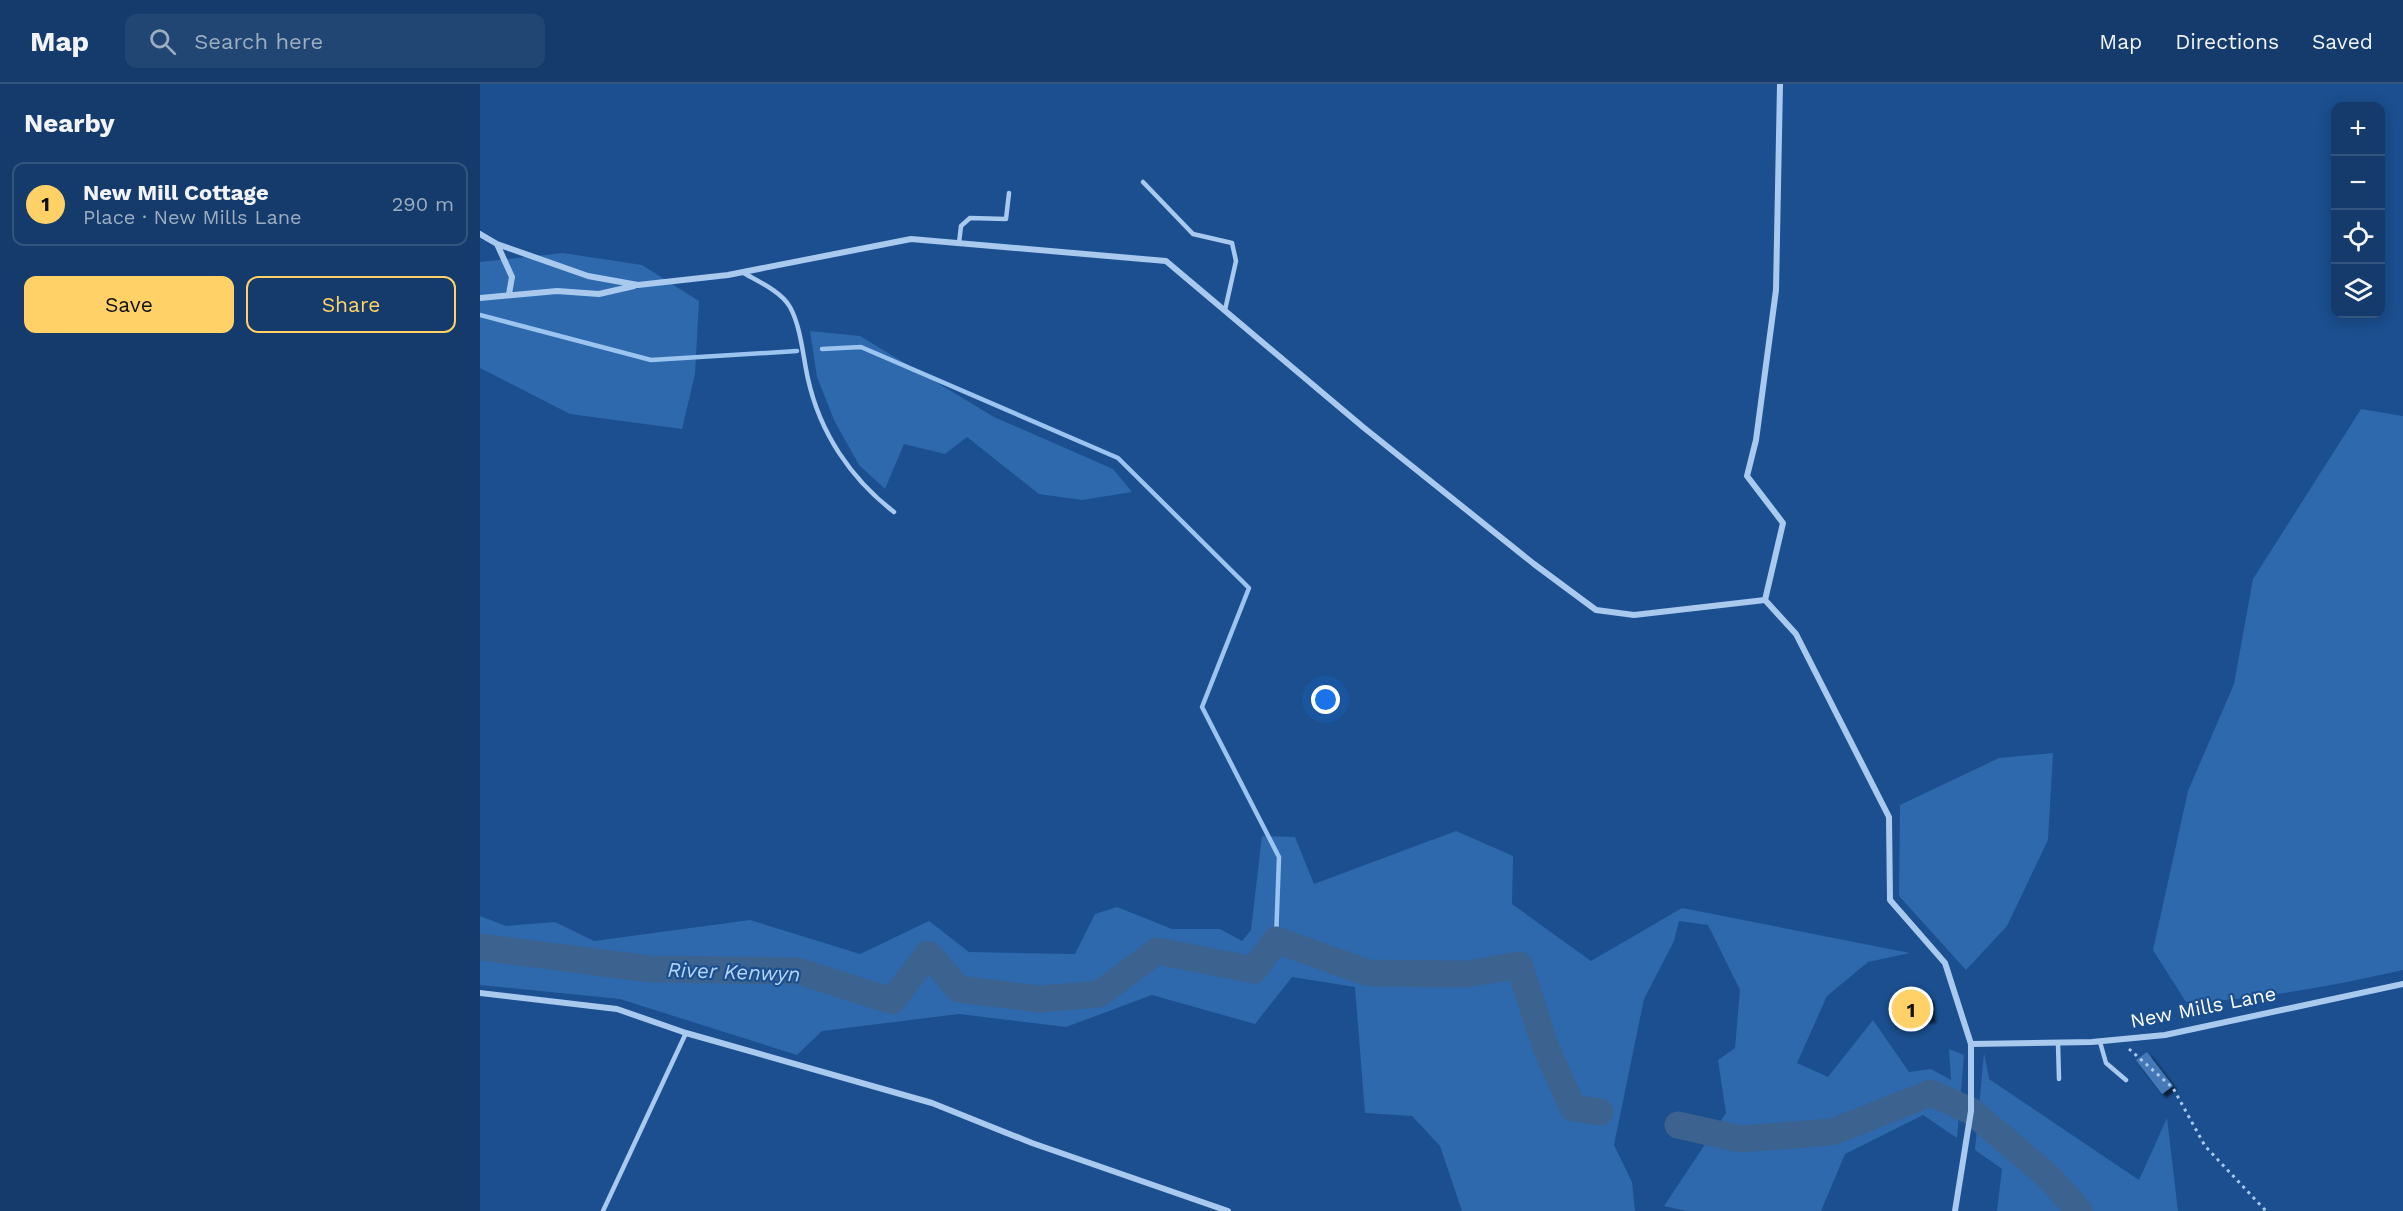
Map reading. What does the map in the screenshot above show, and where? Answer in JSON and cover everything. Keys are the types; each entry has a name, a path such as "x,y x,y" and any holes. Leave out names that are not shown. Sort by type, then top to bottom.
{"street":[{"path":"1764,600 1783,524 1748,476 1756,441 1776,290 1780,84"},
{"path":"480,234 497,243 588,276 638,285"},
{"path":"480,298 557,291 599,294 638,285 742,272 911,239 1166,261 1363,427 1534,564 1596,610 1634,615 1764,600"},
{"path":"497,243 512,277 509,294"},
{"path":"1764,600 1796,634 1889,817 1890,900 1945,963 1971,1044 1971,1111 1955,1211"},
{"name":"New Mills Lane","path":"1971,1044 2100,1042 2165,1035 2403,984"},
{"path":"480,993 617,1009 686,1033 932,1103 1032,1143 1228,1211"}],"lane":[{"path":"1143,182 1193,234 1232,243 1236,261 1225,310"},
{"path":"958,243 961,225 970,218 1006,219 1009,193"},
{"path":"742,272 772,290 790,307 810,388 823,425 848,467 868,492 894,513"},
{"path":"603,1211 686,1033"},
{"path":"2100,1042 2106,1063 2126,1080"},
{"path":"2058,1043 2059,1080"}],"path":[{"path":"2118,1040 2173,1088 2205,1146 2266,1211"}],"shaded area":[{"path":"563,253 642,265 699,301 695,374 682,429 570,414 480,368 480,262"},
{"path":"810,331 860,336 994,417 1113,469 1132,492 1082,500 1039,494 967,437 945,454 904,444 885,489 859,465 834,420 817,377"},
{"path":"2361,409 2403,416 2403,970 2295,991 2186,1002 2153,950 2188,791 2234,684 2253,579"},
{"path":"2053,753 2048,840 2007,926 1966,970 1899,896 1900,805 1999,758"},
{"path":"1456,831 1513,856 1512,904 1591,961 1682,908 1910,953 1868,962 1827,996 1797,1063 1828,1077 1873,1020 1909,1072 1931,1069 1951,1080 1949,1049 1964,1055 1957,1138 1923,1115 1845,1154 1821,1211 1686,1211 1664,1206 1726,1113 1718,1060 1735,1048 1740,990 1708,925 1679,921 1674,941 1644,999 1614,1145 1632,1182 1635,1211 1462,1211 1440,1146 1412,1116 1365,1113 1355,987 1292,977 1255,1024 1152,995 1066,1027 959,1014 822,1031 797,1055 620,999 480,985 480,916 506,926 555,922 594,941 750,920 860,954 929,921 969,952 1075,954 1095,914 1117,907 1172,929 1220,929 1242,941 1251,930 1262,836 1295,837 1314,884"},
{"path":"1984,1053 1989,1079 2139,1180 2167,1118 2178,1211 1997,1211 2002,1169 1975,1150"}],"building":[{"path":"1930,997 1932,1019 1892,1023 1890,1000"},
{"path":"2147,1052 2173,1086 2162,1094 2136,1060"}],"waterway":[{"path":"480,315 651,360 797,351"},
{"path":"822,349 861,347 1118,458 1249,588 1202,707 1279,857 1276,940"},
{"name":"River Kenwyn","path":"480,947 650,969 798,971 892,1001 928,954 959,989 1040,999 1099,994 1157,951 1254,970 1276,940 1368,973 1467,974 1519,965 1546,1048 1573,1108 1600,1112"},
{"name":"River Kenwyn","path":"1678,1125 1740,1139 1832,1132 1931,1093 1971,1111 2049,1177 2079,1211"}],"place":[{"name":"New Mill Cottage","path":"1911,1009"}]}
